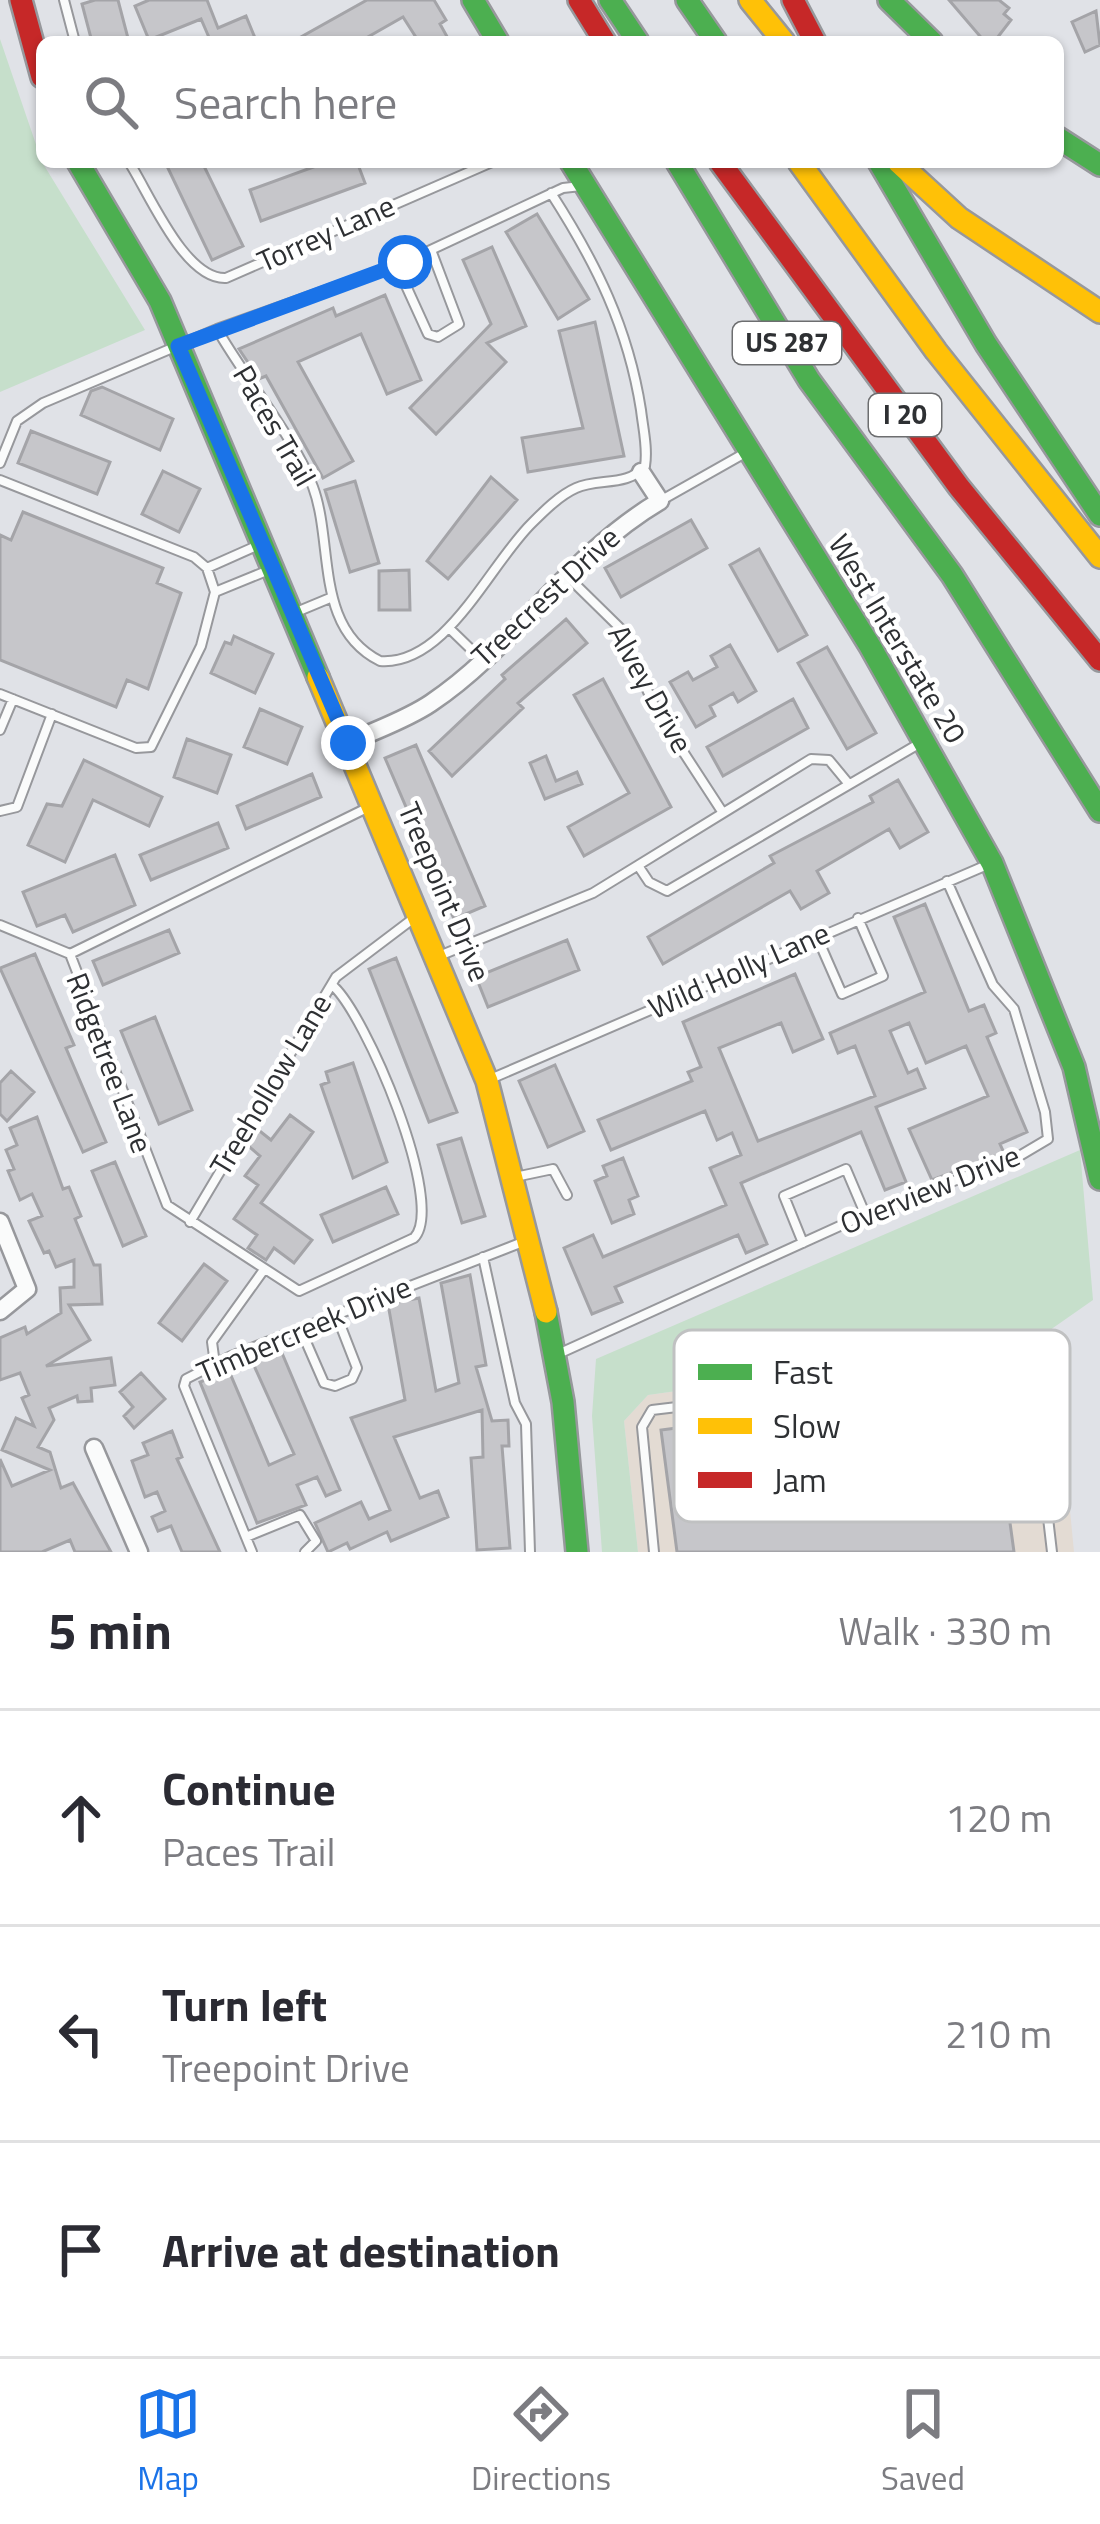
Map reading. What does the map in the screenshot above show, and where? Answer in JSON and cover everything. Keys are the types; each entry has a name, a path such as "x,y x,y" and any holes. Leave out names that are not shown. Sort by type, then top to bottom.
{"main road":[{"path":"21,0 36,55"},
{"path":"473,0 494,36"},
{"path":"579,0 601,36"},
{"path":"610,0 634,36"},
{"path":"687,0 712,36"},
{"path":"750,0 779,36"},
{"path":"793,0 812,36"},
{"path":"889,0 926,36"},
{"path":"1064,142 1100,165"},
{"name":"Treepoint Drive","path":"82,168 146,275 178,346 439,956 487,1081 530,1240 554,1355 577,1552"},
{"name":"West Interstate 20","path":"575,168 924,741 992,862 1074,1067 1100,1180"},
{"name":"US 287","path":"681,168 809,380 975,609 1100,811"},
{"name":"I 20","path":"724,168 931,450 1100,659"},
{"name":"I 20","path":"803,168 937,351 1100,557"},
{"path":"888,168 986,344 1100,515"},
{"path":"890,168 1100,312"}],"street":[{"path":"641,472 660,501"},
{"name":"Treecrest Drive","path":"348,743 430,704 607,535 660,501"},
{"path":"0,1222 27,1288 0,1311"},
{"path":"94,1448 139,1552"}],"lane":[{"path":"64,0 73,36"},
{"name":"Torrey Lane","path":"133,168 193,266 212,279 226,278 478,168"},
{"name":"Paces Trail","path":"0,463 24,414 217,328 397,265 550,193 586,186"},
{"path":"550,193 588,252 623,324 647,454 641,472"},
{"path":"397,265 428,334 447,333 459,324 458,311 431,250"},
{"name":"Paces Trail","path":"217,328 313,487 331,598 351,636 380,661 413,658 449,628 531,524 572,489 641,472"},
{"name":"Treecrest Drive","path":"660,501 747,452"},
{"path":"0,480 152,538 206,568 215,592 201,646 152,747 136,748 0,694"},
{"path":"206,568 262,543"},
{"path":"215,592 273,568"},
{"name":"Alvey Drive","path":"565,574 620,628 656,710 724,813"},
{"path":"292,614 331,598"},
{"path":"449,628 481,658"},
{"path":"0,730 14,699"},
{"path":"0,811 17,807 52,714"},
{"path":"639,867 649,882 667,891 924,741"},
{"path":"439,956 548,914 639,867 811,759 829,760 848,783"},
{"name":"Ridgetree Lane","path":"332,985 349,999 394,1101 425,1214 414,1238 299,1291 167,1205 70,954 374,804"},
{"name":"Wild Holly Lane","path":"487,1081 992,862"},
{"name":"Overview Drive","path":"554,1355 866,1216 1021,1155 1048,1139 1050,1130 1014,1009 993,986 947,880"},
{"name":"Treehollow Lane","path":"190,1222 332,985 360,955 421,914"},
{"path":"817,937 842,994 883,976 858,918"},
{"path":"0,925 70,954"},
{"path":"514,1177 553,1169 567,1195"},
{"path":"803,1243 784,1196 847,1169 866,1216"},
{"name":"Timbercreek Drive","path":"252,1552 184,1386 186,1379 336,1313 530,1240"},
{"path":"482,1257 515,1403 526,1424 530,1552"},
{"path":"215,1364 212,1342 263,1270"},
{"path":"300,1328 323,1383 335,1386 352,1379 357,1368 336,1313"},
{"path":"654,1552 642,1427 652,1410 674,1407"},
{"path":"246,1537 300,1515 316,1541 305,1552"},
{"path":"1048,1522 1052,1552"}],"shaded area":[{"path":"674,1391 674,1522 1070,1522 1070,1510 1074,1552 638,1552 624,1421 648,1395"}],"green space":[{"path":"0,39 36,144 36,168 46,168 145,330 0,392"},
{"path":"1080,1150 1093,1300 1050,1330 674,1330 674,1391 648,1395 624,1421 638,1552 602,1552 592,1416 596,1359"}],"building":[{"path":"118,0 127,36 90,36 82,4"},
{"path":"149,0 207,0 218,28 246,16 254,36 208,36 201,19 147,36 135,6"},
{"path":"367,0 434,0 446,20 440,24 447,36 415,36 403,17 370,36 303,36"},
{"path":"949,0 999,0 1009,8 1004,14 1011,20 999,36 980,36"},
{"path":"1096,11 1100,45 1085,52 1072,22"},
{"path":"168,168 205,168 243,246 212,260"},
{"path":"310,168 359,168 365,183 261,221 250,190"},
{"path":"537,214 589,299 558,319 506,232"},
{"path":"492,247 526,326 487,343 506,362 436,434 410,408 491,324 463,260"},
{"path":"385,295 421,380 387,394 361,334 298,362 353,461 323,478 266,376 259,379 239,349 333,308 336,316"},
{"path":"595,322 624,456 528,472 522,438 583,428 559,331"},
{"path":"102,387 173,419 160,450 81,415 91,391"},
{"path":"31,431 110,462 97,494 18,463"},
{"path":"163,471 200,489 179,532 142,514"},
{"path":"491,477 517,500 448,579 427,561"},
{"path":"355,481 379,563 350,572 325,490"},
{"path":"23,512 163,568 157,583 181,593 148,689 127,680 116,707 0,660 0,535 11,540"},
{"path":"691,520 707,548 621,597 605,568"},
{"path":"759,549 807,635 778,651 730,565"},
{"path":"409,570 410,610 379,610 379,571"},
{"path":"566,619 587,643 518,703 523,708 452,776 429,751 505,679 502,675"},
{"path":"234,636 273,654 255,693 211,673 225,642 231,644"},
{"path":"730,645 756,691 738,702 733,693 710,706 715,716 696,727 670,682 688,672 693,680 717,667 711,656"},
{"path":"827,647 876,733 847,749 798,663"},
{"path":"603,679 671,807 584,856 568,827 629,793 574,695"},
{"path":"793,699 808,728 723,776 707,747"},
{"path":"260,709 302,727 287,764 244,747"},
{"path":"187,739 231,755 217,793 174,777"},
{"path":"416,745 485,906 454,919 385,758"},
{"path":"546,756 556,781 577,772 582,784 545,799 530,763"},
{"path":"84,760 162,797 149,826 93,800 65,862 28,845 47,804 62,806"},
{"path":"312,774 321,797 246,829 237,806"},
{"path":"898,780 928,832 900,848 889,829 817,871 829,893 801,909 790,891 663,964 648,937 774,863 770,856 873,802 870,796"},
{"path":"218,823 228,848 151,880 140,855"},
{"path":"115,855 135,905 73,932 65,915 37,926 23,892"},
{"path":"925,904 969,1011 984,1005 996,1033 987,1037 1027,1132 1000,1144 1004,1153 932,1180 909,1129 988,1096 966,1046 926,1063 909,1023 890,1031 908,1073 917,1069 925,1088 876,1107 906,1182 885,1190 861,1132 741,1183 767,1244 746,1253 738,1235 615,1287 622,1302 592,1314 564,1248 593,1235 603,1257 726,1205 710,1168 741,1155 732,1133 717,1140 705,1111 611,1150 598,1120 692,1081 688,1072 701,1067 683,1022 795,974 823,1039 793,1052 781,1023 719,1048 758,1141 875,1096 855,1046 838,1053 830,1033 925,992 894,917"},
{"path":"169,930 179,953 103,985 93,961"},
{"path":"567,940 579,970 488,1007 476,977"},
{"path":"35,954 74,1045 66,1048 106,1142 83,1152 0,968"},
{"path":"396,958 457,1112 429,1122 369,969"},
{"path":"155,1017 192,1110 159,1124 121,1031"},
{"path":"353,1063 387,1162 353,1178 321,1085 329,1082 326,1072"},
{"path":"555,1065 584,1131 548,1147 519,1081"},
{"path":"11,1071 34,1092 7,1121 0,1114 0,1083"},
{"path":"290,1115 313,1132 261,1203 312,1240 294,1263 274,1248 266,1260 248,1248 257,1235 234,1219 258,1185 245,1176 260,1156 246,1144 256,1128 271,1140"},
{"path":"37,1117 63,1189 69,1187 81,1216 75,1219 94,1265 100,1265 102,1304 69,1305 90,1340 46,1366 111,1358 115,1385 91,1388 92,1401 78,1402 77,1396 49,1408 54,1420 38,1447 50,1452 61,1488 73,1483 111,1552 75,1552 70,1540 42,1552 0,1552 0,1459 12,1486 50,1470 2,1450 16,1418 34,1426 22,1398 29,1395 20,1373 0,1380 0,1338 25,1327 27,1334 61,1313 60,1288 74,1287 74,1260 56,1267 49,1251 44,1253 29,1221 42,1216 32,1194 20,1200 8,1171 14,1169 6,1150 17,1145 10,1128"},
{"path":"461,1138 485,1216 462,1223 438,1145"},
{"path":"623,1158 638,1196 629,1200 634,1214 612,1223 595,1181 607,1176 603,1166"},
{"path":"115,1162 146,1236 123,1246 92,1171"},
{"path":"386,1187 398,1214 333,1242 321,1215"},
{"path":"204,1264 227,1281 182,1341 159,1323"},
{"path":"470,1275 486,1365 476,1367 492,1421 508,1420 509,1446 502,1446 510,1548 477,1550 471,1458 483,1457 482,1410 394,1437 420,1498 438,1491 448,1517 391,1541 387,1532 350,1549 347,1543 328,1552 315,1523 361,1502 369,1519 390,1510 351,1418 405,1400 388,1304 419,1298 436,1391 459,1383 441,1283"},
{"path":"279,1346 340,1490 326,1496 317,1477 297,1485 306,1505 257,1523 200,1382 229,1371 269,1465 294,1454 251,1359"},
{"path":"141,1373 165,1399 134,1428 124,1416 133,1407 120,1392"},
{"path":"674,1428 674,1522 1010,1522 1014,1552 677,1552 661,1430"},
{"path":"172,1431 182,1457 177,1459 220,1552 182,1552 171,1526 158,1531 152,1517 165,1511 157,1492 145,1497 132,1461 148,1455 143,1443"}],"traffic: fast":[{"path":"473,0 494,36"},
{"path":"610,0 634,36"},
{"path":"687,0 712,36"},
{"path":"889,0 926,36"},
{"path":"1064,142 1100,165"},
{"path":"82,168 160,301 318,677"},
{"path":"575,168 870,646 992,863 1074,1067 1100,1179"},
{"path":"681,168 809,380 952,575 1100,811"},
{"path":"883,168 986,344 1100,515"},
{"path":"546,1312 563,1402 577,1552"}],"traffic: slow":[{"path":"750,0 779,36"},
{"path":"803,168 936,351 1100,557"},
{"path":"905,168 959,218 1100,312"},
{"path":"318,677 487,1081 546,1312"}],"traffic: jam":[{"path":"21,0 36,55"},
{"path":"579,0 601,36"},
{"path":"793,0 812,36"},
{"path":"724,168 959,487 1100,660"}],"route":[{"path":"348,743 178,346 324,288 405,262"}]}
